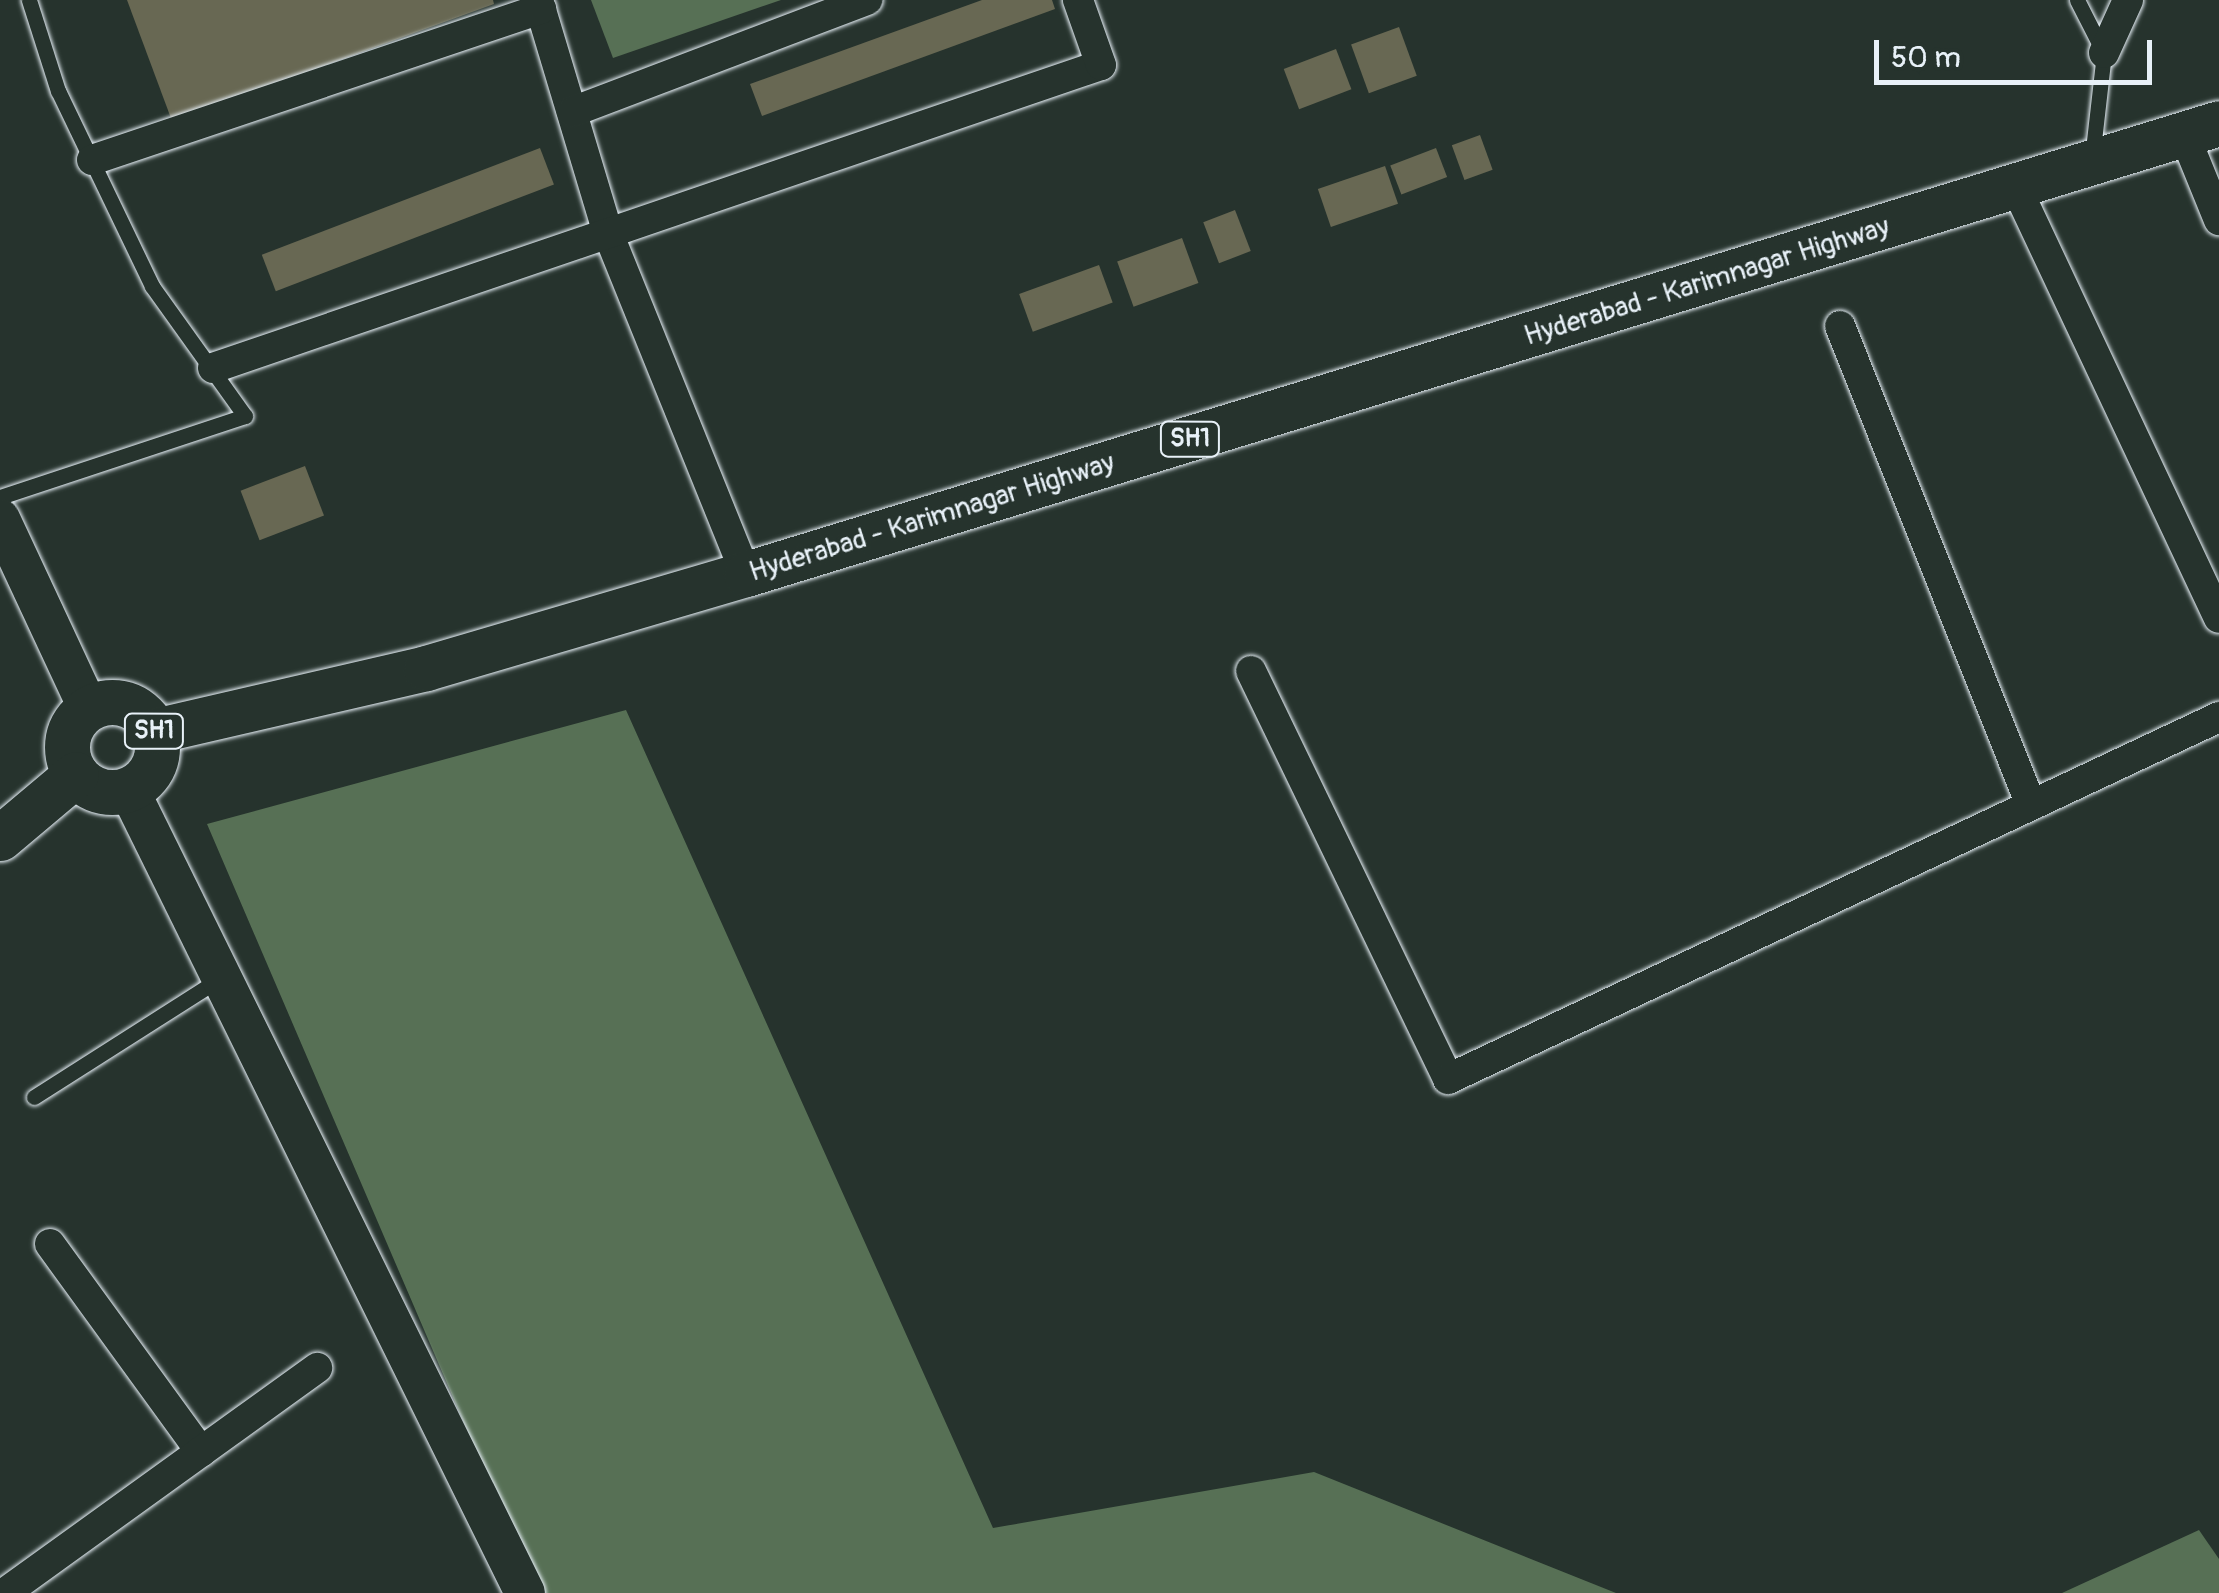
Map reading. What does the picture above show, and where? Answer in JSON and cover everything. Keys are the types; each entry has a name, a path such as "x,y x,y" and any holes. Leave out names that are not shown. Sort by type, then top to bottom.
{"main road":[{"name":"Hyderabad - Karimnagar Highway","path":"154,731 426,668 746,574 2091,166 2202,128"},
{"path":"0,519 88,708"},
{"name":"SH1","path":"0,838 71,761 88,708 134,707 154,731 155,762 129,790 105,792 71,761"},
{"path":"0,800 71,761"},
{"path":"129,790 525,1593"}],"street":[{"path":"572,112 867,0"},
{"path":"213,368 1101,65 1078,0"},
{"path":"2104,53 2128,0"},
{"path":"92,160 540,4 608,233 746,574"},
{"path":"2202,128 2219,220"},
{"path":"2016,187 2219,618"},
{"path":"1840,326 2031,805"},
{"path":"1251,671 1448,1079 2219,717"},
{"path":"50,1244 200,1452"},
{"path":"4,1593 317,1368"}],"lane":[{"path":"0,497 245,416 152,286 92,160 29,0"},
{"path":"2077,0 2104,53 2091,166"},
{"path":"34,1097 222,978"}],"green space":[{"path":"591,0 781,0 613,58"},
{"path":"626,710 993,1528 1314,1472 1616,1593 537,1593 207,824"},
{"path":"2199,1530 2219,1559 2219,1593 2062,1593"}],"building":[{"path":"127,0 493,0 494,4 172,121"},
{"path":"982,0 1052,0 1055,9 762,116 750,84"},
{"path":"1399,27 1417,76 1369,93 1351,44"},
{"path":"1336,49 1351,89 1299,109 1284,69"},
{"path":"1480,135 1493,170 1464,180 1452,145"},
{"path":"540,148 554,184 276,291 262,255"},
{"path":"1436,148 1447,177 1401,195 1390,166"},
{"path":"1385,166 1398,204 1331,227 1318,189"},
{"path":"1235,210 1251,251 1219,263 1203,222"},
{"path":"1182,238 1198,283 1134,307 1117,262"},
{"path":"1099,265 1113,303 1033,332 1019,294"},
{"path":"305,466 324,515 260,540 241,491"}]}
